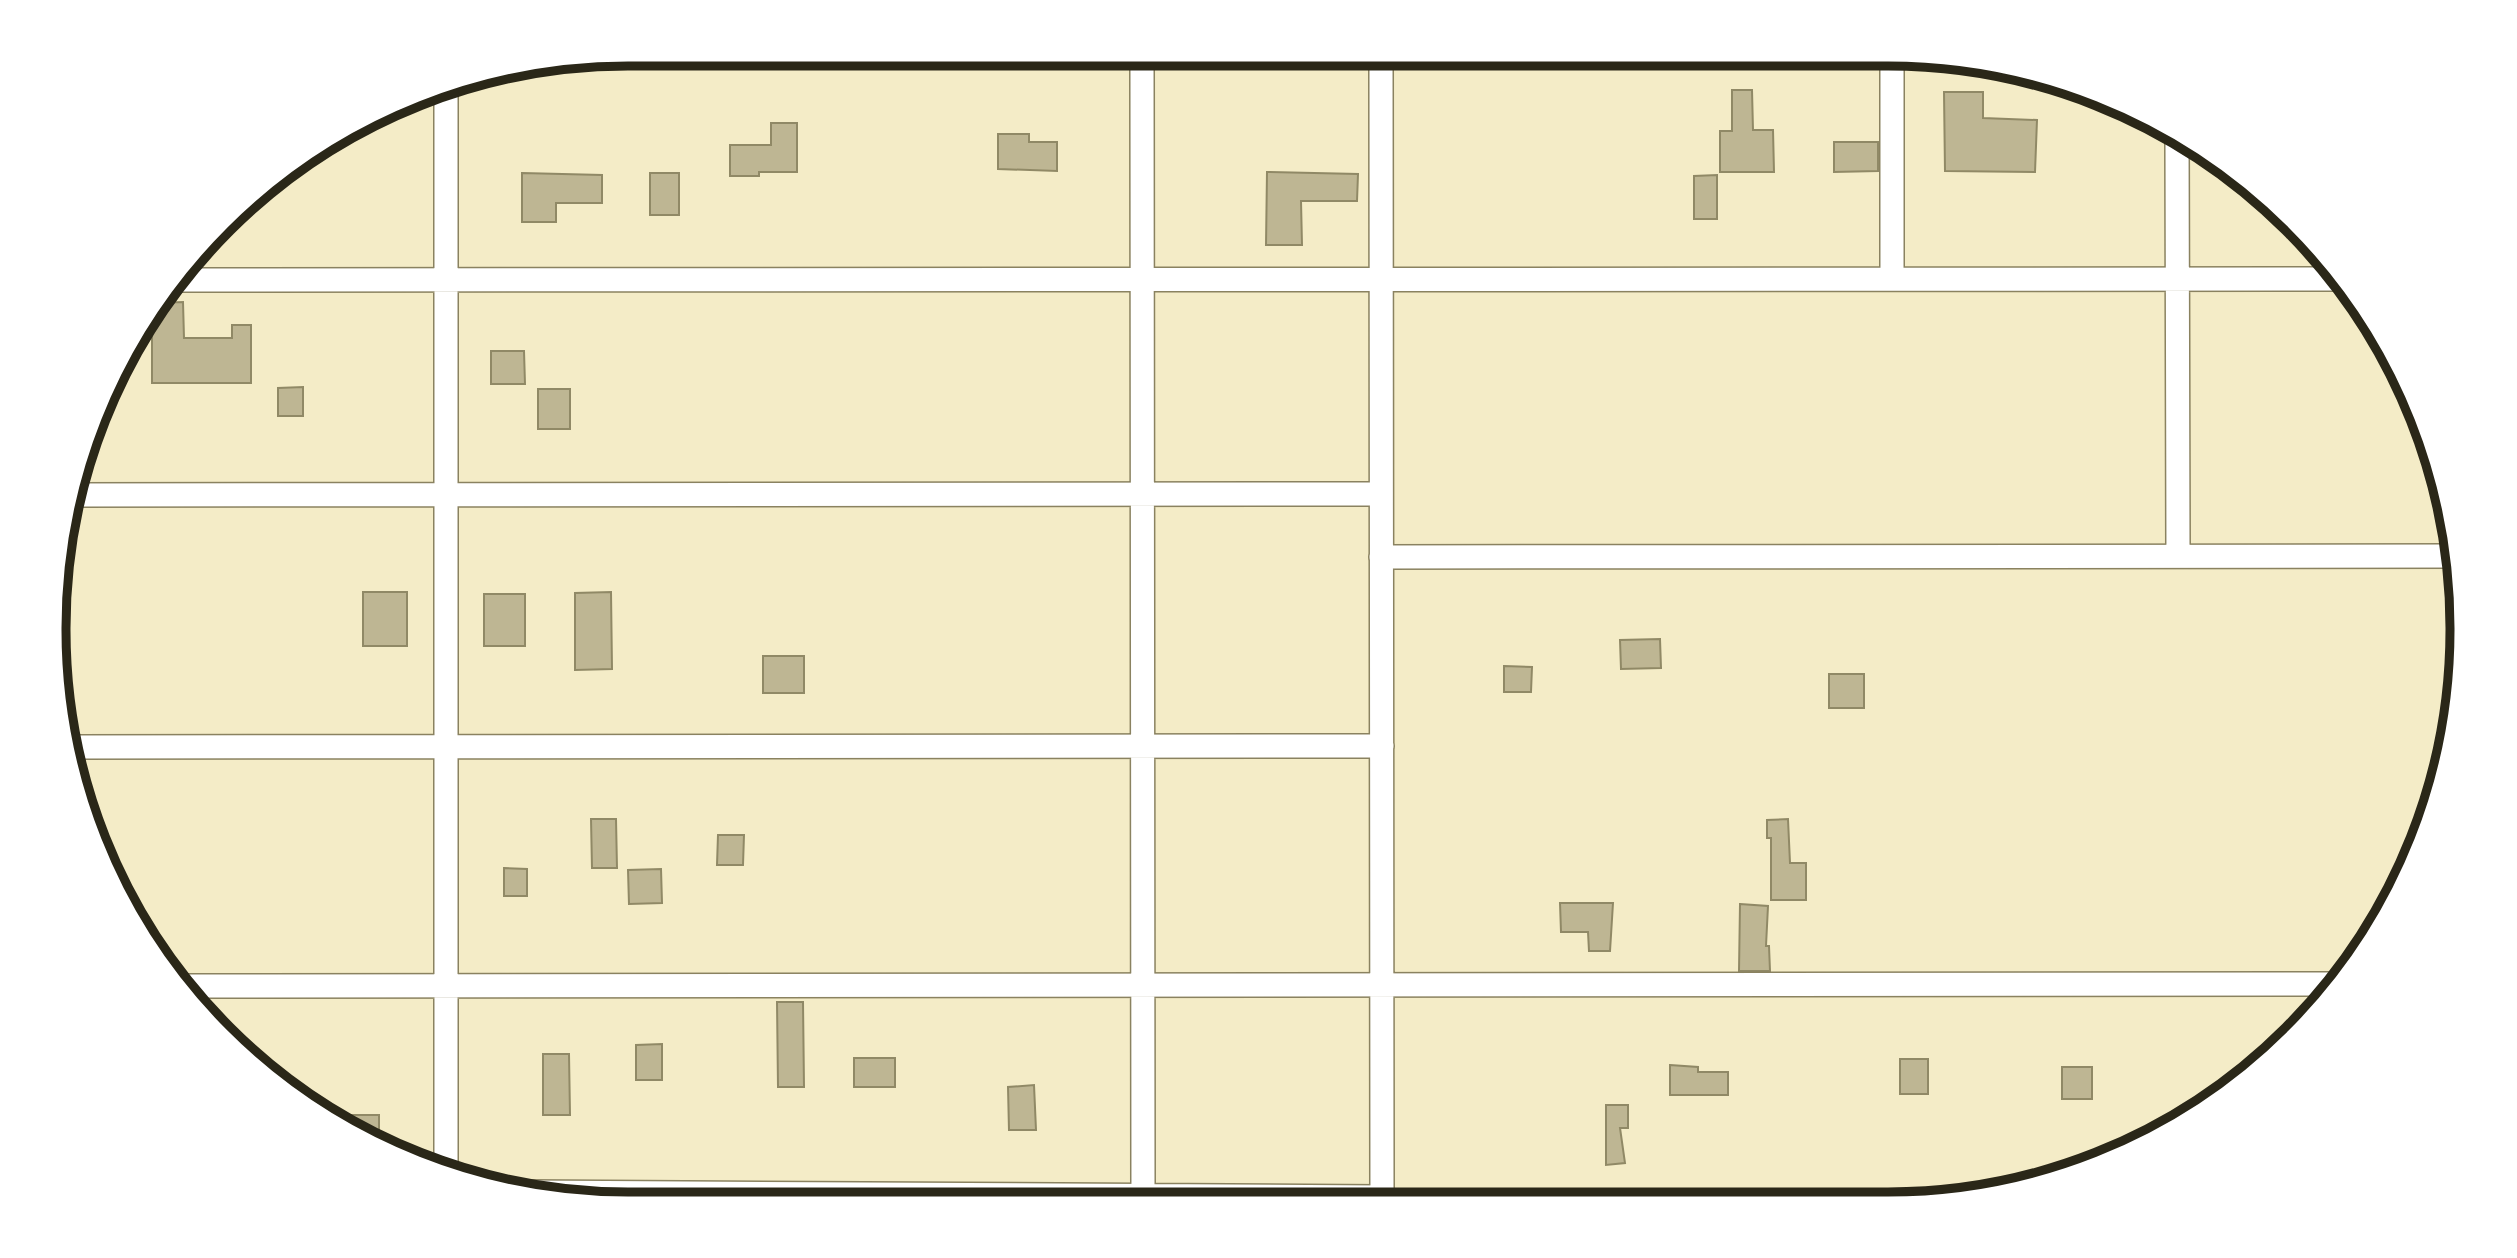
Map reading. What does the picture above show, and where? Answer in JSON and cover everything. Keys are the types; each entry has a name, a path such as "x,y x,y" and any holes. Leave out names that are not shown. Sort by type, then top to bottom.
{"street":[{"path":"1142,66 1143,1192"},
{"path":"1381,66 1382,1192"},
{"path":"1892,66 1892,279"},
{"path":"446,97 446,1161"},
{"path":"2177,147 2178,556"},
{"path":"189,280 2328,279"},
{"path":"83,495 1381,494"},
{"path":"1381,557 2446,556"},
{"path":"79,747 1382,746"},
{"path":"195,986 2324,984"}],"building":[{"path":"1732,90 1752,90 1753,130 1773,130 1774,172 1720,172 1720,131 1732,131"},
{"path":"1944,92 1983,92 1983,118 2037,120 2035,172 1945,171"},
{"path":"771,123 797,123 797,172 759,172 759,176 730,176 730,145 771,145"},
{"path":"998,134 1029,134 1029,142 1057,142 1057,171 998,169"},
{"path":"1834,142 1878,142 1878,171 1834,172"},
{"path":"1267,172 1358,174 1357,201 1301,201 1302,245 1266,245"},
{"path":"522,173 602,175 602,203 556,203 556,222 522,222"},
{"path":"650,173 679,173 679,215 650,215"},
{"path":"1717,175 1717,219 1694,219 1694,176"},
{"path":"171,302 183,302 184,338 232,338 232,325 251,325 251,383 152,383 152,331"},
{"path":"491,351 524,351 525,384 491,384"},
{"path":"303,387 303,416 278,416 278,388"},
{"path":"538,389 570,389 570,429 538,429"},
{"path":"363,592 407,592 407,646 363,646"},
{"path":"611,592 612,669 575,670 575,593"},
{"path":"484,594 525,594 525,646 484,646"},
{"path":"1660,639 1661,668 1621,669 1620,640"},
{"path":"763,656 804,656 804,693 763,693"},
{"path":"1504,666 1532,667 1531,692 1504,692"},
{"path":"1829,674 1864,674 1864,708 1829,708"},
{"path":"591,819 616,819 617,868 592,868"},
{"path":"1788,819 1790,863 1806,863 1806,900 1771,900 1771,838 1767,838 1767,820"},
{"path":"718,835 744,835 743,865 717,865"},
{"path":"504,868 527,869 527,896 504,896"},
{"path":"661,869 662,903 629,904 628,870"},
{"path":"1560,903 1613,903 1610,951 1589,951 1588,932 1561,932"},
{"path":"1740,904 1768,906 1766,946 1769,946 1770,971 1739,971"},
{"path":"777,1002 803,1002 804,1087 778,1087"},
{"path":"662,1044 662,1080 636,1080 636,1045"},
{"path":"543,1054 569,1054 570,1115 543,1115"},
{"path":"854,1058 895,1058 895,1087 854,1087"},
{"path":"1900,1059 1928,1059 1928,1094 1900,1094"},
{"path":"1670,1065 1698,1067 1698,1072 1728,1072 1728,1095 1670,1095"},
{"path":"2062,1067 2092,1067 2092,1099 2062,1099"},
{"path":"1034,1085 1036,1130 1009,1130 1008,1087"},
{"path":"1606,1105 1628,1105 1628,1128 1620,1128 1625,1163 1606,1165"},
{"path":"346,1115 379,1115 379,1132"}]}
